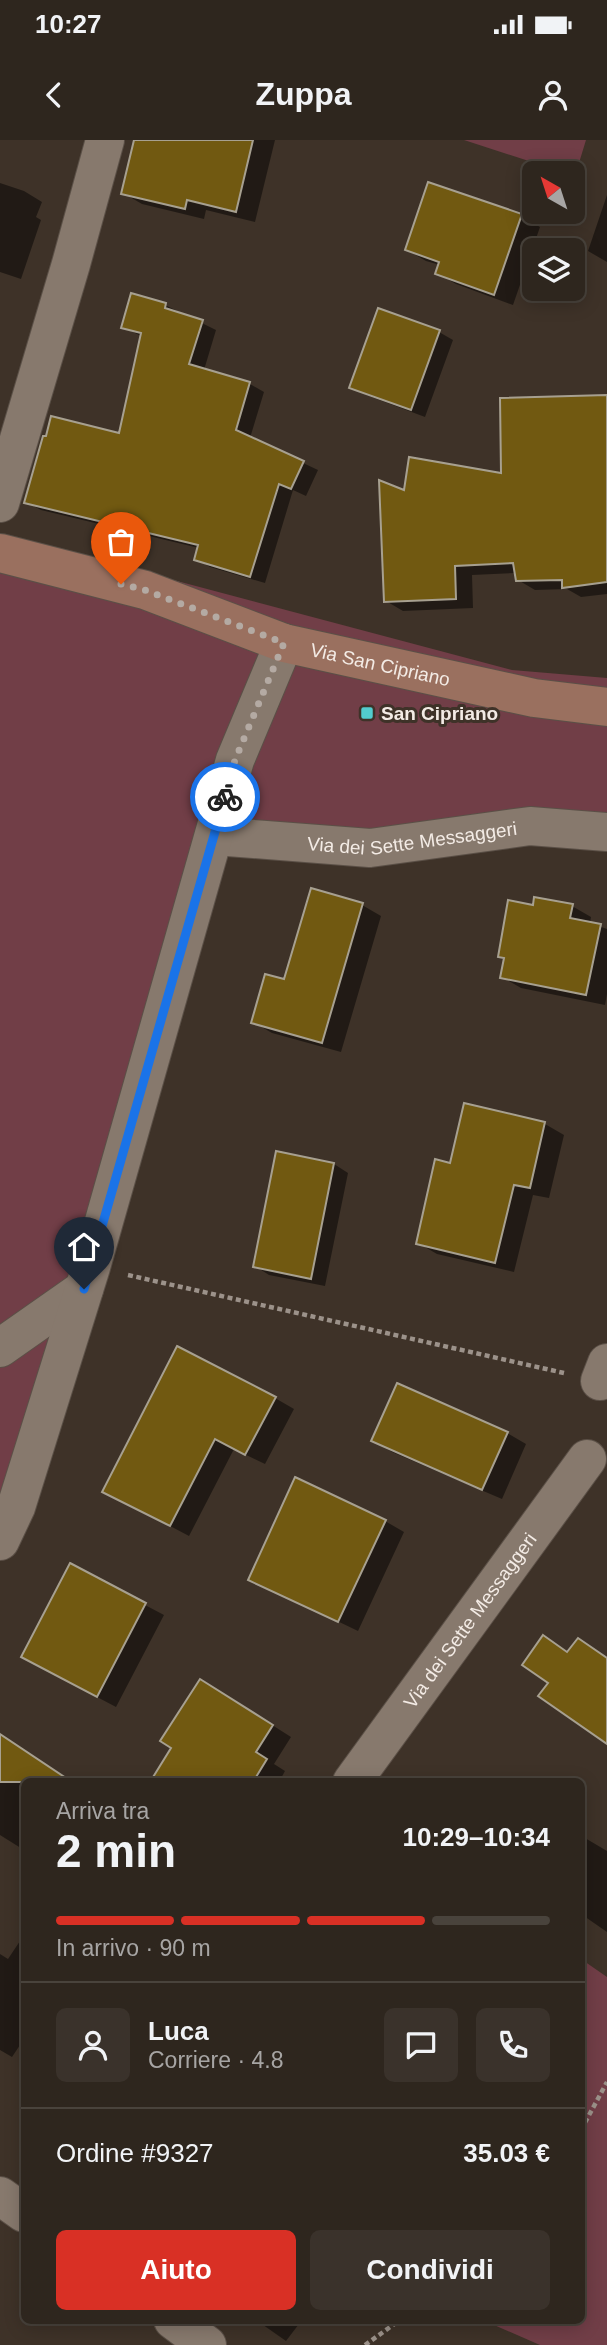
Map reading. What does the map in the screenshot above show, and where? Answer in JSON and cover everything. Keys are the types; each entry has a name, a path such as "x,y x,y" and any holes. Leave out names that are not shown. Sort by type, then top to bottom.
{"main road":[{"name":"Via San Cipriano","path":"0,553 145,590 284,643 534,698 607,706"}],"street":[{"path":"0,503 105,140"},
{"path":"0,1541 16,1507 87,1278 235,760 284,643"},
{"name":"Via dei Sette Messaggeri","path":"215,836 370,848 530,826 607,832"},
{"path":"0,1348 87,1278"},
{"name":"Via dei Sette Messaggeri","path":"355,1778 587,1459"},
{"path":"0,2196 21,2211"},
{"path":"178,2324 207,2345"}],"path":[{"path":"87,1278 603,1372"},
{"path":"585,2123 607,2082"},
{"path":"365,2345 394,2324"}],"shaded area":[{"path":"464,140 586,140 580,161 529,161"},
{"path":"8,536 512,670 607,678 607,832 218,833 0,1540 0,571"},
{"path":"585,1962 607,1977 607,2345 540,2345 492,2324 585,2324"}],"building":[{"path":"134,140 253,140 236,212 187,200 185,209 121,194"},
{"path":"428,182 522,214 494,295 435,274 439,262 405,250"},
{"path":"131,293 166,303 165,308 203,320 189,364 250,382 236,430 304,461 291,489 279,484 250,577 194,560 198,545 24,503 51,416 119,433 141,333 121,328"},
{"path":"378,308 440,330 411,410 349,388"},
{"path":"607,395 607,582 562,588 562,580 516,581 513,563 455,566 456,599 384,602 379,480 404,490 409,457 501,473 500,398"},
{"path":"311,888 363,903 322,1043 251,1023 265,974 284,979"},
{"path":"534,897 573,904 570,918 601,924 586,995 500,978 504,958 498,957 508,900 533,905"},
{"path":"464,1103 545,1122 530,1188 514,1185 495,1263 416,1244 435,1159 450,1163"},
{"path":"276,1151 334,1163 311,1279 253,1267"},
{"path":"177,1346 276,1397 245,1455 215,1439 170,1526 102,1492"},
{"path":"397,1383 508,1432 482,1490 371,1441"},
{"path":"295,1477 386,1520 338,1622 248,1580"},
{"path":"70,1563 146,1603 97,1697 21,1657"},
{"path":"543,1635 567,1652 578,1638 607,1658 607,1744 538,1696 548,1683 522,1665"},
{"path":"200,1679 273,1725 256,1752 267,1759 255,1778 152,1778 171,1748 160,1741"},
{"path":"0,1734 66,1778 21,1778 21,1782 0,1782"}],"way so far":[{"path":"121,584 145,590 284,643 235,760 225,797"}],"place":[{"name":"San Cipriano","path":"367,713"}],"route":[{"path":"84,1289 225,797"}]}
